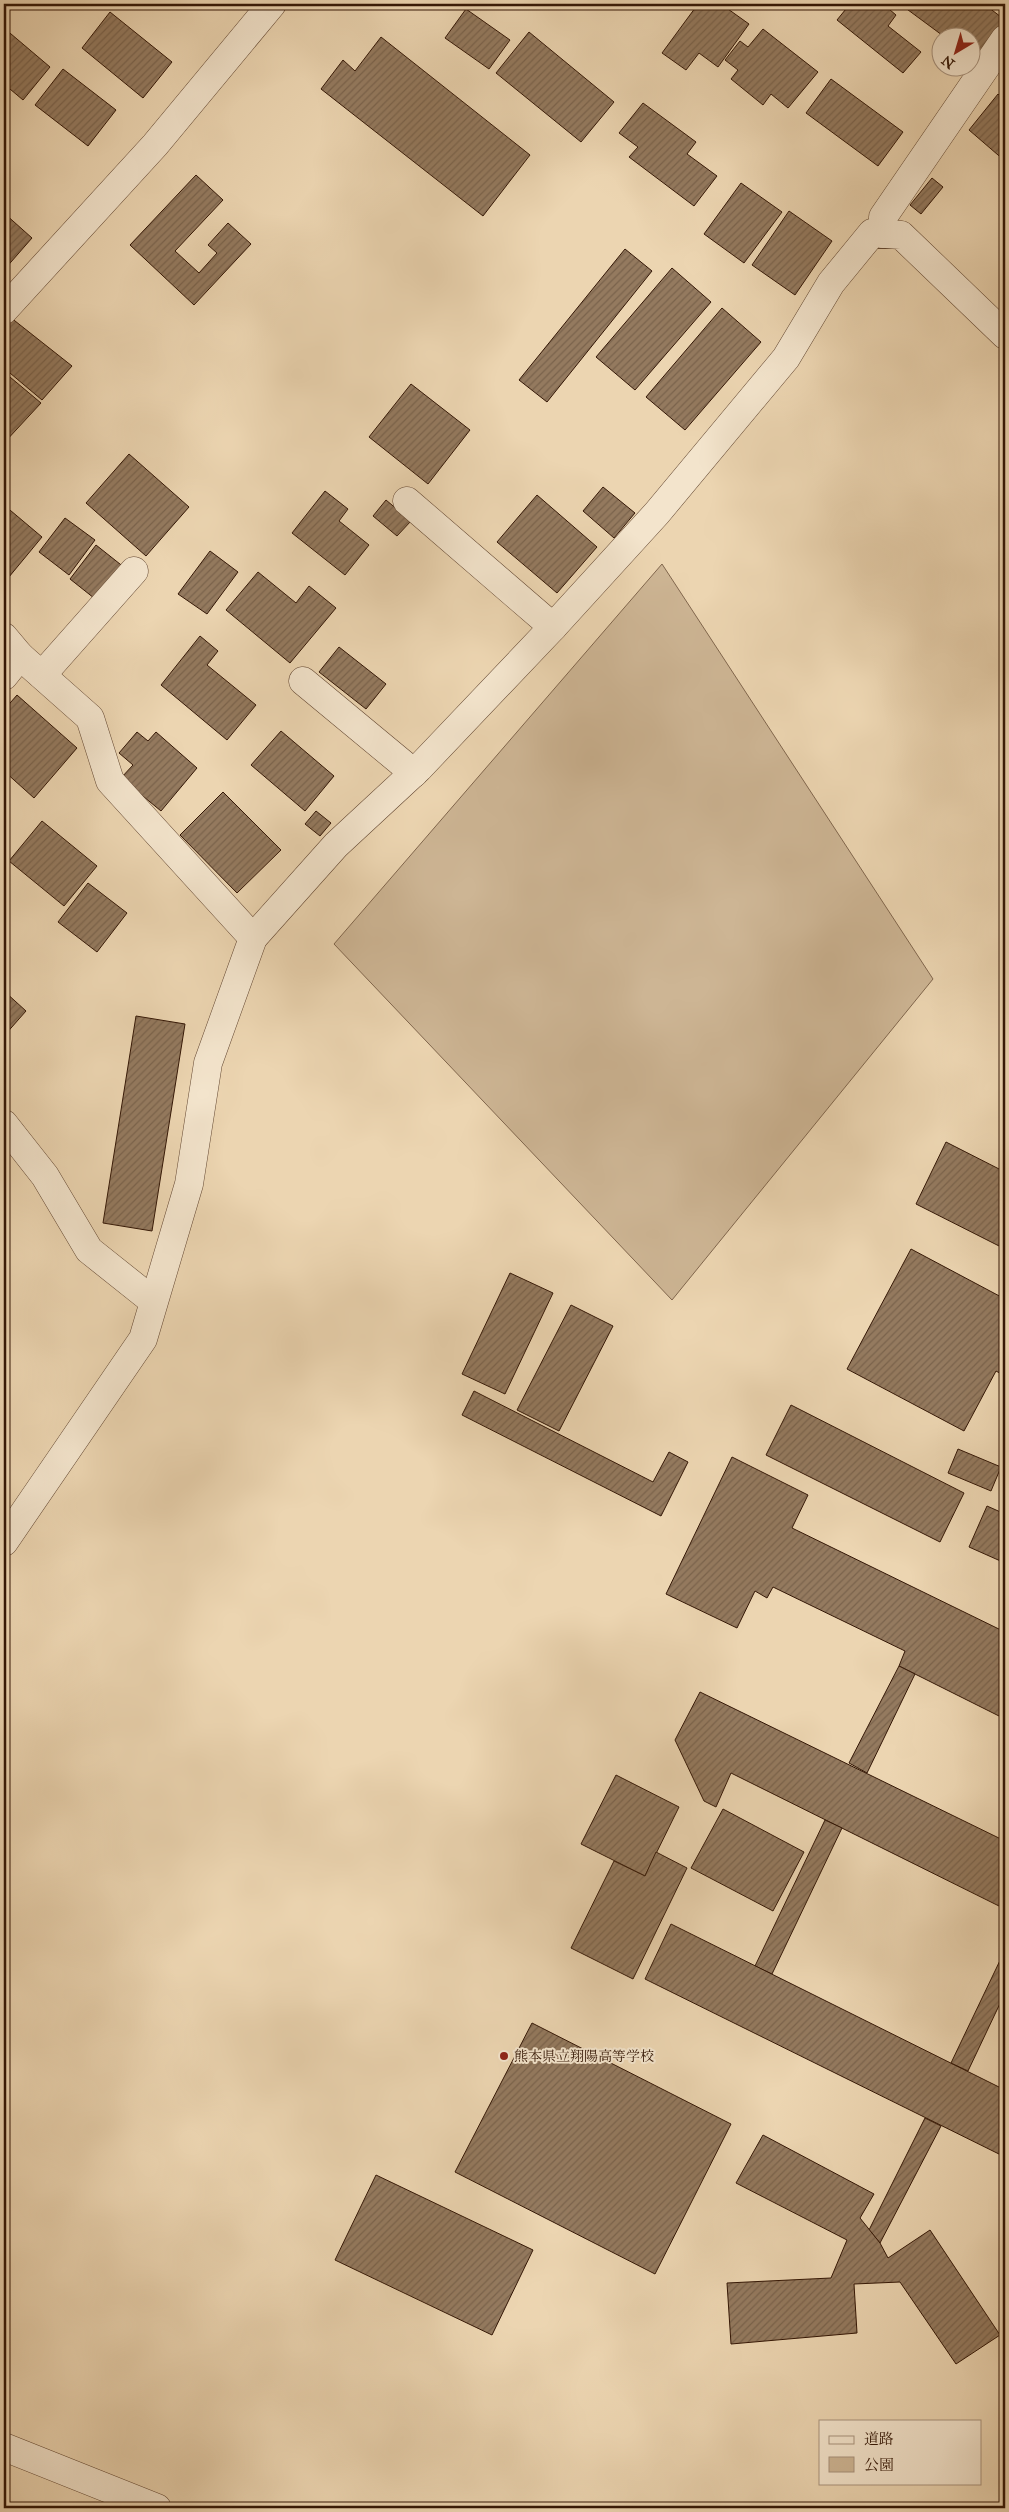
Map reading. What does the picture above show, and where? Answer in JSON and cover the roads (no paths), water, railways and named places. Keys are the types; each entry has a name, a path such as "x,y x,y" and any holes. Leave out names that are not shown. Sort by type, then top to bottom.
{"street":[{"path":"4,310 155,145 272,4"},
{"path":"883,234 883,216 1005,39"},
{"path":"4,1542 143,1339 189,1184 208,1063 253,938 336,845 414,773 553,627 657,513 786,358 831,283 872,233 901,235 1005,336"},
{"path":"407,500 553,627"},
{"path":"42,675 134,571"},
{"path":"9,656 42,675 90,718 110,782 253,938"},
{"path":"303,681 414,773"},
{"path":"4,1124 45,1176 89,1250 153,1301"},
{"path":"4,2447 157,2508"}],"place":[{"name":"熊本県立翔陽高等学校","path":"504,2056"}]}
